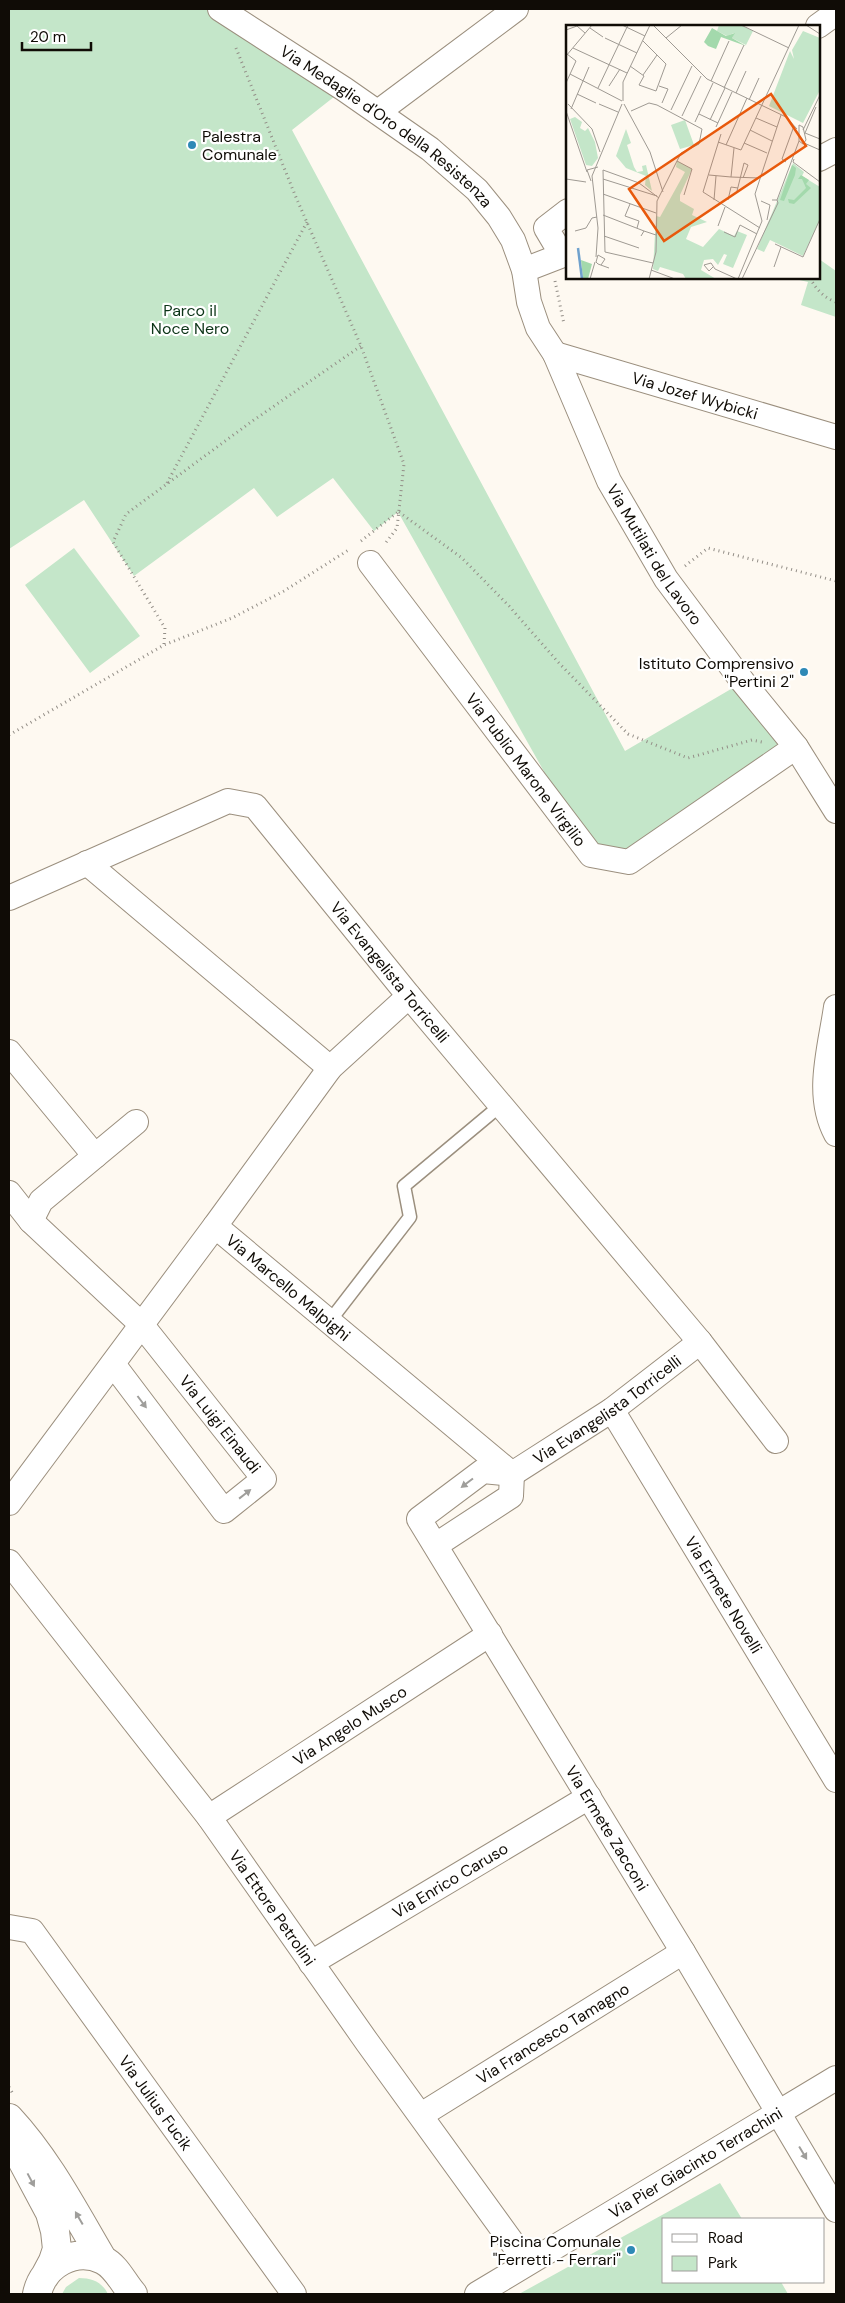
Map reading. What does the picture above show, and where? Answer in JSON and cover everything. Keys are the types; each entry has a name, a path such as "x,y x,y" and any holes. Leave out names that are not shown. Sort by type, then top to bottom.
{"main road":[{"path":"9,2118 24,2135 57,2181 103,2260 124,2280 133,2294"},
{"path":"9,2136 50,2213 56,2230 57,2249 54,2261 41,2285"},
{"path":"41,2285 60,2260 68,2257 89,2256 103,2260"}],"street":[{"name":"Via Medaglie d'Oro della Resistenza","path":"220,9 430,148 477,190 499,217 513,240 524,270"},
{"path":"378,112 516,9"},
{"path":"819,25 836,13"},
{"path":"820,158 836,150"},
{"path":"524,270 559,256 546,228 566,213"},
{"name":"Via Mutilati del Lavoro","path":"524,270 529,302 535,319 555,354 609,481 666,579 743,682 796,747 836,811"},
{"name":"Via Jozef Wybicki","path":"555,354 836,437"},
{"name":"Via Publio Marone Virgilio","path":"370,563 591,856 629,862 796,747"},
{"name":"Via Evangelista Torricelli","path":"9,898 228,801 255,806 409,996 700,1342 776,1441"},
{"path":"87,863 330,1068"},
{"name":"Via Marcello Malpighi","path":"409,996 330,1068 215,1226 512,1474"},
{"path":"836,1007 824,1094 828,1119 836,1134"},
{"path":"9,1052 95,1156"},
{"path":"31,1221 41,1201 136,1122"},
{"name":"Via Luigi Einaudi","path":"9,1193 31,1221 142,1324 264,1479 224,1511 112,1364"},
{"path":"9,1503 215,1226"},
{"name":"Via Evangelista Torricelli","path":"512,1474 612,1410 700,1342"},
{"name":"Via Ermete Novelli","path":"612,1410 836,1780"},
{"name":"Via Ermete Zacconi","path":"512,1474 483,1471 419,1519 684,1952 836,2210"},
{"path":"436,1545 511,1496 512,1474"},
{"name":"Via Ettore Petrolini","path":"9,1562 209,1817 527,2263"},
{"name":"Via Angelo Musco","path":"209,1817 490,1634"},
{"name":"Via Enrico Caruso","path":"311,1962 589,1797"},
{"name":"Via Julius Fucik","path":"9,1928 11,1926 32,1931 294,2294"},
{"name":"Via Francesco Tamagno","path":"421,2115 684,1952"},
{"name":"Via Pier Giacinto Terrachini","path":"477,2294 836,2078"}],"lane":[{"path":"329,1322 410,1217 404,1186 501,1105"}],"path":[{"path":"233,40 360,346 404,464 397,528 370,563"},
{"path":"166,486 307,222"},
{"path":"559,256 554,276 564,326"},
{"path":"811,279 815,287 828,299 836,302"},
{"path":"164,645 165,628 113,542 126,514 251,422 360,346"},
{"path":"9,735 164,645 232,618 284,591 343,555 398,512"},
{"path":"398,512 462,558 509,606 558,662 628,734 688,758 752,740 796,747"},
{"path":"666,579 708,548 836,581"}],"green space":[{"name":"Parco il Noce Nero","path":"9,9 220,9 344,89 292,130 625,751 743,682 796,747 629,862 591,855 398,512 374,531 333,478 277,517 254,488 134,576 84,500 9,549"},
{"path":"820,260 836,271 836,317 801,305 808,282 795,279 820,279"},
{"path":"74,548 140,636 90,673 25,585"},
{"name":"Piscina Comunale \"Ferretti - Ferrari\"","path":"720,2183 741,2218 662,2218 662,2283 782,2283 788,2294 519,2294"},
{"path":"79,2278 96,2282 103,2286 108,2294 62,2294 66,2287"}],"place":[{"name":"Palestra Comunale","path":"192,145"},
{"name":"Istituto Comprensivo \"Pertini 2\"","path":"804,672"},
{"name":"Piscina Comunale \"Ferretti - Ferrari\"","path":"631,2250"}]}
